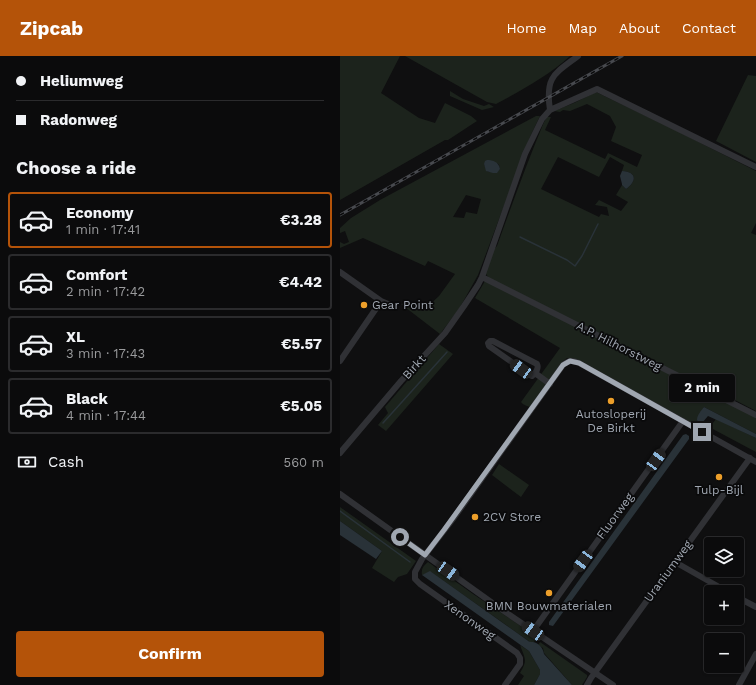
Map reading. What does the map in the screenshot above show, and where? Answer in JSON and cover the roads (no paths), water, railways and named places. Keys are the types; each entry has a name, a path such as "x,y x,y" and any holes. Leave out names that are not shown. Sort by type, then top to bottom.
{"street":[{"path":"578,56 559,70 549,82 550,110 597,89 756,167"},
{"name":"Birkt","path":"340,453 401,381 445,333 478,285 526,154 542,119 550,110"},
{"path":"340,272 381,301 394,306"},
{"name":"A.P. Hilhorstweg","path":"482,277 756,415"},
{"path":"340,361 381,301"},
{"path":"493,341 518,354 537,364 538,369 532,376 489,346 488,343 493,341"},
{"path":"512,362 518,354"},
{"path":"425,555 457,513 563,365 570,361 579,363 756,462"},
{"path":"535,373 550,384"},
{"name":"Fluorweg","path":"533,631 683,421"},
{"name":"Uraniumweg","path":"587,685 750,458"},
{"path":"340,494 533,631 613,685"},
{"name":"Xenonweg","path":"425,555 415,572 416,578 420,584 517,653 520,658 520,664 505,685"},
{"path":"675,562 716,585"},
{"path":"744,601 756,608"},
{"path":"739,685 756,654"}],"waterway":[{"path":"520,237 567,260 575,266 582,256 598,224"},
{"path":"383,423 447,352"},
{"path":"340,511 410,562"}],"railway":[{"path":"340,215 622,56"}],"place":[{"name":"Gear Point","path":"364,305"},
{"name":"Autosloperij De Birkt","path":"611,401"},
{"name":"Tulp-Bijl","path":"719,477"},
{"name":"2CV Store","path":"475,517"},
{"name":"BMN Bouwmaterialen","path":"549,593"}]}
